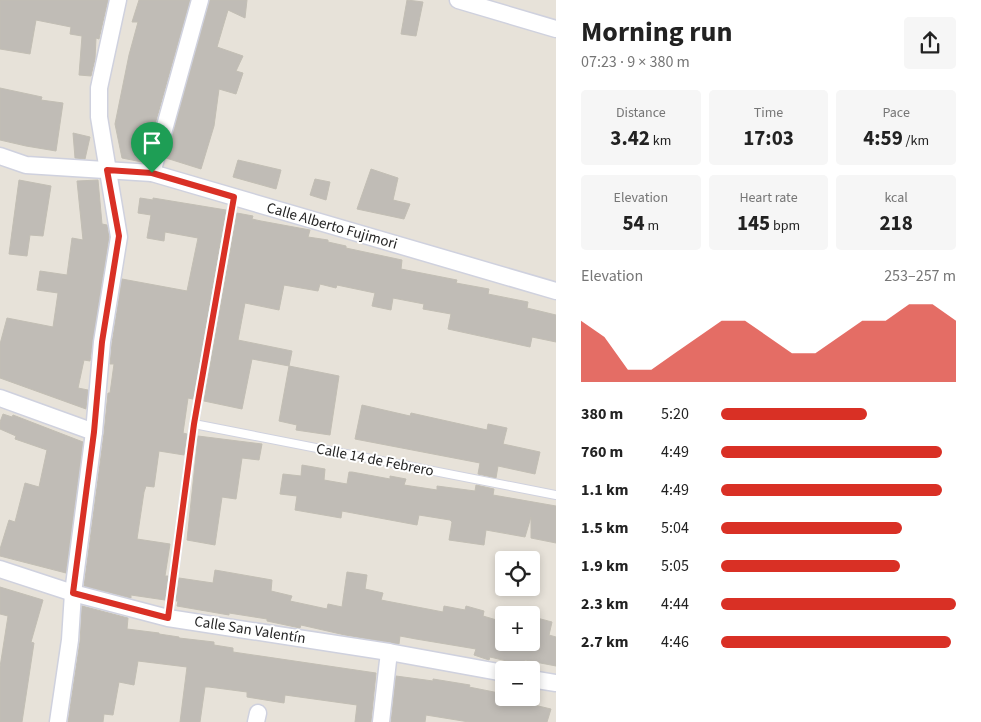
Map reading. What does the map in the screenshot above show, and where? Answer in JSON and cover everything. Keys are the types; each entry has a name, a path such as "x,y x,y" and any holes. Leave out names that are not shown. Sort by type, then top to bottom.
{"street":[{"path":"58,722 70,640 73,593 94,432 102,342 119,236 99,117 99,88 118,0"},
{"path":"152,173 200,0"},
{"path":"458,0 556,29"},
{"name":"Calle Alberto Fujimori","path":"0,156 26,165 152,173 556,292"},
{"path":"0,398 94,432"},
{"name":"Calle San Valentín","path":"0,569 73,593 168,618 389,652 495,672"},
{"path":"382,722 389,652"},
{"path":"540,680 556,683"}],"lane":[{"path":"168,618 194,424 234,197"},
{"name":"Calle 14 de Febrero","path":"194,424 556,495"}],"building":[{"path":"0,0 108,0 99,39 96,38 95,59 91,76 79,75 82,36 70,34 71,27 36,20 30,54 0,49"},
{"path":"139,0 190,0 147,153 145,152 142,162 122,158 115,124 129,55 138,22 132,22"},
{"path":"210,0 247,0 245,18 228,10 217,47 243,56 236,71 243,73 236,94 219,89 214,126 201,169 166,158"},
{"path":"407,0 423,2 416,36 401,34"},
{"path":"0,88 42,97 41,100 63,103 56,151 0,140"},
{"path":"73,133 90,137 85,159 75,158"},
{"path":"238,160 281,170 276,189 233,177"},
{"path":"371,169 398,178 393,200 410,204 404,219 357,209"},
{"path":"315,179 330,182 326,200 310,195"},
{"path":"19,180 51,186 43,236 30,235 27,256 9,254"},
{"path":"98,180 102,224 107,225 109,237 90,361 84,360 78,388 88,390 86,409 0,378 0,344 7,318 53,327 58,293 37,290 40,271 67,275 72,238 83,240 77,181"},
{"path":"140,198 153,200 153,198 226,210 193,399 188,398 183,433 187,434 184,455 159,451 154,487 146,486 144,492 137,539 170,544 165,576 168,576 165,600 131,595 131,598 84,586 108,393 110,393 114,364 110,364 122,279 187,291 198,238 165,232 164,241 147,238 151,215 138,213"},
{"path":"237,213 253,216 252,219 310,230 308,237 328,240 328,242 346,246 346,248 402,260 401,269 457,280 456,283 489,289 488,294 528,302 527,308 556,315 556,342 532,337 530,347 448,329 451,314 423,309 424,304 393,298 391,310 372,306 375,293 337,285 336,288 320,284 318,291 284,285 279,310 245,303 238,340 292,351 289,366 252,359 242,409 204,401"},
{"path":"289,366 339,376 330,435 296,430 297,425 279,421"},
{"path":"362,405 410,416 411,413 487,430 488,424 507,428 503,444 540,452 535,474 498,466 496,478 478,474 480,463 355,439"},
{"path":"3,414 12,417 13,415 83,442 66,573 0,556 0,549 9,520 15,522 25,483 39,487 47,450 15,439 16,436 0,429"},
{"path":"198,436 262,444 259,460 242,458 236,499 222,497 215,545 187,540"},
{"path":"302,465 325,469 324,480 347,484 349,472 352,472 390,479 390,476 406,479 404,485 437,490 437,486 475,491 476,485 494,489 493,495 556,506 556,543 531,538 531,517 525,537 486,530 484,545 449,540 452,522 450,520 419,515 417,525 342,511 341,518 295,510 297,496 280,494 283,474 301,476"},
{"path":"215,570 272,580 271,591 292,596 290,601 327,609 328,604 342,607 347,572 367,575 365,589 383,593 381,600 443,612 444,606 465,610 466,606 484,611 483,616 495,620 495,651 540,651 540,619 552,622 549,635 556,637 556,666 540,663 540,661 507,661 490,657 489,660 474,655 476,649 400,636 399,644 301,625 300,628 267,621 267,619 177,606 179,578 213,583"},
{"path":"0,587 43,600 31,642 34,643 22,722 0,722 0,667 8,616 0,614"},
{"path":"82,606 128,618 127,629 214,642 214,645 233,648 233,652 376,673 371,722 355,722 357,705 285,695 284,703 247,697 247,692 205,687 200,722 180,722 187,667 138,661 134,685 119,682 113,715 104,714 103,722 68,722 80,641"},
{"path":"396,676 470,685 469,687 495,692 495,706 538,706 551,709 547,722 469,722 426,715 425,722 391,722"}],"route":[{"path":"107,170 152,173 234,197 194,424 168,618 73,593 94,432 102,342 119,236 107,170"}]}
